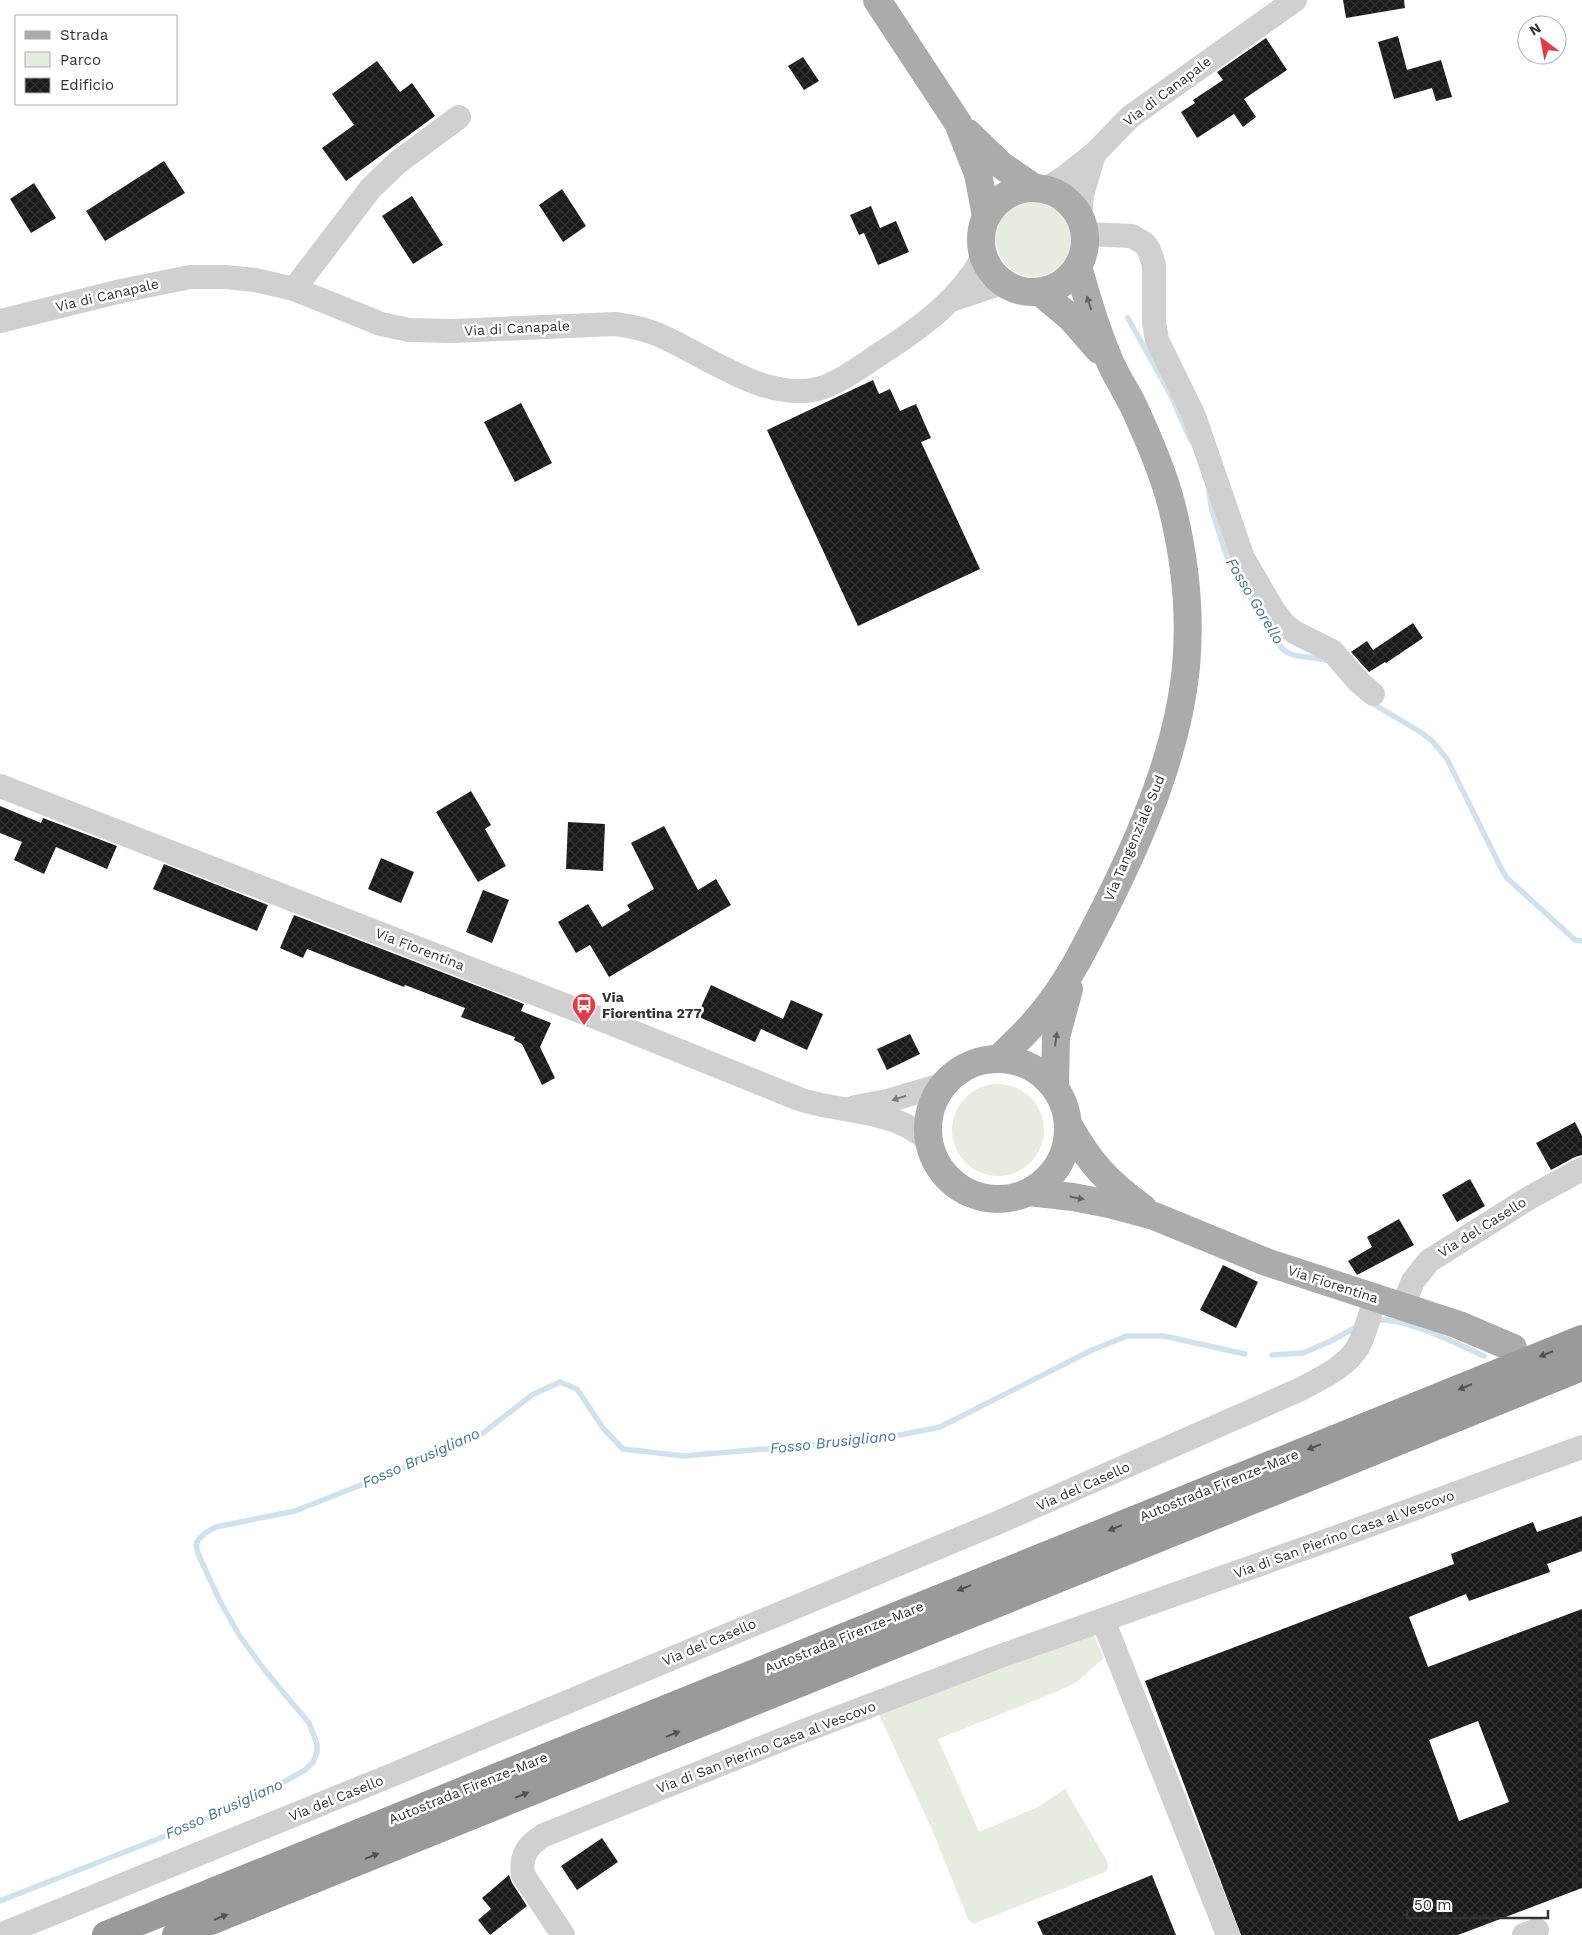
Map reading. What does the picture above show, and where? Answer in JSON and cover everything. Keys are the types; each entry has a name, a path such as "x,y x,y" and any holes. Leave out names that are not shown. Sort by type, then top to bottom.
{"highway":[{"name":"Autostrada Firenze-Mare","path":"106,1935 1582,1339"},
{"name":"Autostrada Firenze-Mare","path":"176,1935 1582,1368"}],"main road":[{"path":"877,0 958,123 978,174 986,216"},
{"path":"958,123 1001,165 1039,188 1066,199 1083,226 1084,250 1078,266 1062,283 1040,292 1020,291 1002,282 989,269 983,257 981,233 986,216 997,202 1006,195 1016,190 1039,188"},
{"name":"Via Tangenziale Sud","path":"998,1059 1051,1002 1078,962 1120,878 1150,807 1168,755 1180,706 1186,668 1188,630 1186,573 1171,503 1146,434 1111,365 1078,266"},
{"name":"Via Tangenziale Sud","path":"1040,292 1083,330 1111,365"},
{"name":"Via Tangenziale Sud","path":"1055,1088 1054,1048 1057,1031 1078,962"},
{"path":"998,1059 1012,1060 1030,1067 1046,1078 1055,1088 1066,1110 1068,1126 1066,1149 1048,1179 1018,1197 994,1199 966,1191 951,1181 943,1172 936,1162 929,1140 929,1120 939,1092 954,1075 969,1066 986,1060 998,1059"},
{"name":"Via Fiorentina","path":"1068,1126 1101,1174 1123,1194 1154,1216"},
{"name":"Via Fiorentina","path":"1029,1192 1073,1197 1110,1204 1154,1216 1266,1262 1403,1306 1513,1348"}],"street":[{"name":"Via di Canapale","path":"1039,188 1066,176 1094,154 1130,117 1294,0"},
{"path":"294,289 371,188 397,163 459,117"},
{"path":"1094,154 1082,195 1083,226 1132,236 1145,244 1149,250 1154,264 1154,322 1157,340 1194,416 1244,558 1274,611 1284,624 1294,632 1332,651 1359,682 1373,694"},
{"name":"Via di Canapale","path":"0,321 121,291 190,277 226,277 255,280 294,289 381,324 409,330 453,331 615,324 636,327 659,335 746,379 769,387 804,391 821,388 902,340 952,300 968,282 983,257"},
{"path":"952,300 1002,282"},
{"name":"Via Fiorentina","path":"0,786 613,1024 799,1099 898,1122 929,1140"},
{"name":"Via Fiorentina","path":"840,1109 874,1104 945,1084"},
{"name":"Via del Casello","path":"1403,1306 1413,1281 1429,1261 1530,1198 1582,1170"},
{"name":"Via del Casello","path":"0,1935 384,1779 997,1523 1301,1389 1341,1366 1352,1354 1361,1339 1375,1298"},
{"name":"Via di San Pierino Casa al Vescovo","path":"563,1935 523,1874 521,1865 526,1850 544,1835 810,1728 995,1658 1580,1447"},
{"path":"1103,1620 1228,1935"}],"green space":[{"path":"1034,201 1049,204 1061,212 1069,224 1072,239 1069,254 1061,266 1049,274 1034,277 1019,274 1007,266 999,254 996,239 999,224 1007,212 1019,204"},
{"path":"989,1084 1007,1084 1024,1091 1037,1104 1044,1121 1044,1139 1037,1156 1024,1169 1007,1176 989,1176 972,1169 959,1156 952,1139 952,1121 959,1104 972,1091"},
{"path":"1093,1634 1104,1658 1077,1682 938,1739 979,1832 1040,1806 1068,1787 1066,1791 1107,1861 1108,1868 1105,1872 973,1924 968,1919 933,1832 880,1717 879,1708"}],"building":[{"path":"1343,0 1404,0 1405,8 1346,18"},
{"path":"1398,36 1407,70 1441,60 1452,97 1436,101 1432,88 1394,99 1378,42"},
{"path":"1266,38 1287,70 1244,99 1256,117 1243,127 1234,114 1197,138 1181,112 1195,103 1193,100 1223,80 1217,72"},
{"path":"803,57 819,81 804,90 788,66"},
{"path":"377,61 400,92 412,83 435,116 346,181 322,148 354,125 332,94"},
{"path":"164,161 185,193 105,241 86,211"},
{"path":"34,183 56,218 31,233 10,199"},
{"path":"562,189 586,226 563,242 539,205"},
{"path":"412,196 443,245 413,264 382,216"},
{"path":"871,206 880,228 896,221 909,252 878,265 864,233 859,235 850,215"},
{"path":"873,380 879,394 890,389 900,411 916,404 931,438 921,442 980,569 858,626 767,430"},
{"path":"521,403 552,463 515,482 484,422"},
{"path":"1413,623 1423,638 1369,672 1351,652 1367,641 1373,650"},
{"path":"471,791 491,825 485,829 506,866 478,882 436,812"},
{"path":"0,806 41,823 43,818 117,846 107,869 56,847 44,874 14,860 22,842 0,833"},
{"path":"568,822 605,824 603,871 566,869"},
{"path":"664,826 698,890 716,879 731,905 609,977 590,945 576,953 558,922 588,904 602,927 630,910 627,905 654,889 631,843"},
{"path":"381,858 414,872 401,903 368,889"},
{"path":"164,864 268,905 257,931 153,889"},
{"path":"483,890 509,900 492,943 466,932"},
{"path":"294,915 524,1004 521,1011 551,1023 540,1047 555,1078 542,1085 522,1044 514,1040 515,1037 461,1017 465,1008 405,985 404,987 307,949 303,958 280,948"},
{"path":"711,985 783,1019 791,1000 823,1014 807,1050 761,1029 755,1042 697,1016"},
{"path":"910,1034 920,1054 887,1070 877,1049"},
{"path":"1575,1122 1582,1136 1582,1155 1551,1170 1536,1143"},
{"path":"1470,1179 1485,1206 1457,1222 1442,1195"},
{"path":"1399,1219 1414,1245 1357,1275 1348,1261 1372,1247 1367,1237"},
{"path":"1223,1265 1258,1282 1236,1328 1200,1310"},
{"path":"1582,1516 1582,1551 1547,1564 1550,1572 1469,1601 1466,1594 1409,1617 1428,1667 1582,1609 1582,1888 1458,1935 1241,1935 1145,1681 1454,1564 1451,1554 1533,1522 1537,1532","holes":["1478,1721 1509,1802 1459,1821 1429,1740"]},
{"path":"602,1838 618,1862 577,1890 561,1866"},
{"path":"509,1875 527,1906 490,1935 478,1920 491,1909 482,1898"},
{"path":"1152,1875 1176,1935 1043,1935 1037,1922"}],"waterway":[{"name":"Fosso Gorello","path":"1128,318 1170,394 1191,441"},
{"name":"Fosso Gorello","path":"1209,492 1212,511 1227,557 1280,646 1295,655 1325,660"},
{"name":"Fosso Gorello","path":"1370,702 1422,733 1433,742 1447,759 1507,878 1575,940 1582,941"},
{"name":"Fosso Brusigliano","path":"1374,1321 1385,1320 1413,1326 1484,1356"},
{"name":"Fosso Brusigliano","path":"1272,1355 1303,1353 1331,1341 1358,1326"},
{"name":"Fosso Brusigliano","path":"0,1901 188,1827 268,1791 305,1770 313,1762 317,1752 317,1744 309,1723 263,1668 239,1635 220,1601 199,1556 196,1546 198,1540 205,1533 216,1527 295,1511 404,1468 483,1433 532,1395 560,1382 577,1389 603,1428 623,1449 684,1456 880,1439 940,1427 1092,1350 1127,1336 1164,1336 1245,1354"}],"place":[{"name":"Via Fiorentina 277","path":"584,1026"}]}
